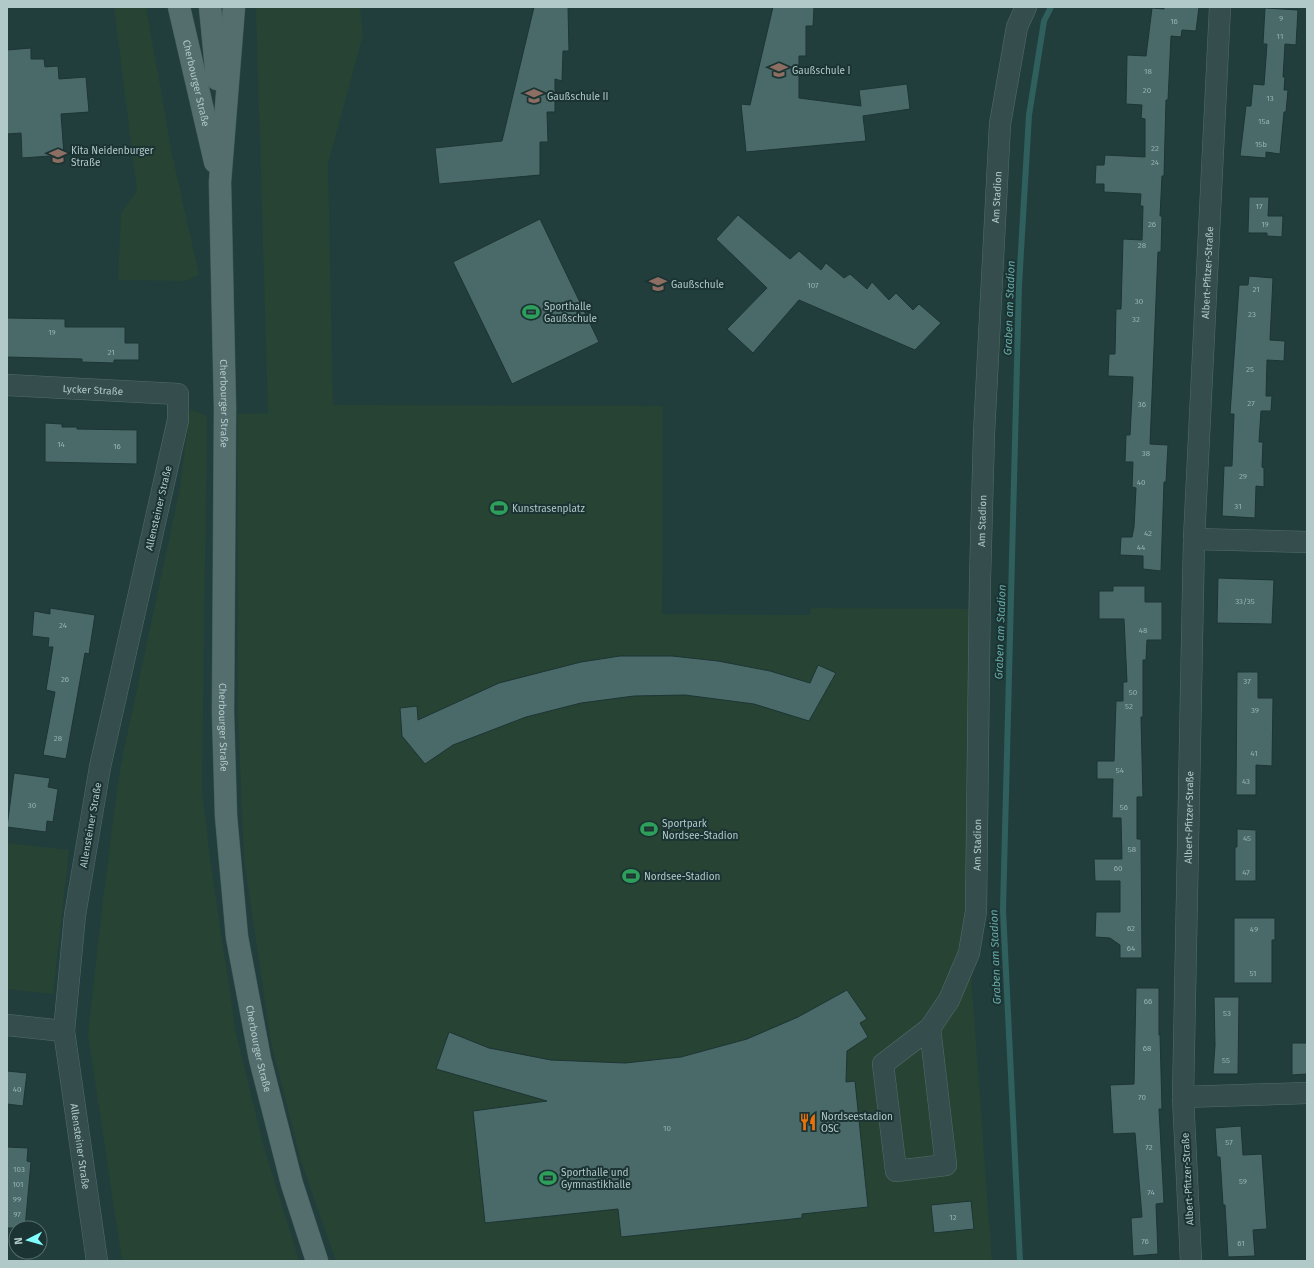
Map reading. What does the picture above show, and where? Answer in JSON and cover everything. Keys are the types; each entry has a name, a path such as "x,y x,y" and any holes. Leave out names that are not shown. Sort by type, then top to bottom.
{"main road":[{"name":"Cherbourger Straße","path":"179,7 220,182"},
{"path":"210,7 220,115 220,182"},
{"name":"Cherbourger Straße","path":"234,7 220,182 225,408 223,713 226,816 237,937 260,1059 292,1184 317,1261"}],"street":[{"name":"Am Stadion","path":"930,1028 946,1165 896,1171 883,1064 930,1028 949,1000 969,953 976,911 980,588 984,434 1000,124 1017,27 1026,7"},
{"name":"Albert-Pfitzer-Straße","path":"1190,1261 1183,1097 1194,539 1220,7"},
{"name":"Lycker Straße","path":"7,385 178,394"},
{"name":"Allensteiner Straße","path":"97,1261 64,1030 75,916 100,767 178,420 178,394"},
{"path":"1194,539 1307,542"},
{"path":"7,1025 64,1030"},
{"path":"1183,1097 1307,1093"}],"green space":[{"path":"114,7 146,7 172,154 199,275 186,281 118,280 121,213 137,191"},
{"name":"Sportpark Nordsee-Stadion","path":"256,7 360,7 363,35 328,164 333,405 663,406 662,614 810,615 811,608 973,609 966,907 992,1261 336,1261 301,1161 271,1042 244,859 238,715 238,414 268,413"},
{"path":"190,409 207,416 202,790 211,866 236,1033 263,1144 299,1261 122,1261 88,1034 103,899 120,768 179,493"},
{"path":"7,843 69,850 53,994 7,989"}],"building":[{"name":"Gaußschule II","path":"534,7 568,7 569,51 563,51 562,81 555,79 555,112 547,112 548,142 540,142 540,175 439,184 435,148 502,141"},
{"name":"Gaußschule I","path":"773,7 814,7 813,26 806,26 806,56 799,56 799,98 861,106 859,90 907,84 910,109 863,116 866,141 746,152 741,104 750,105"},
{"path":"1164,7 1199,7 1196,31 1182,30 1181,37 1171,36 1168,100 1166,100 1164,176 1162,176 1160,216 1162,216 1161,252 1158,252 1150,444 1168,445 1166,482 1164,482 1161,571 1143,569 1143,556 1120,555 1121,537 1132,537 1134,527 1136,488 1132,487 1133,462 1125,462 1126,435 1130,435 1133,377 1108,376 1109,354 1115,354 1116,309 1121,309 1123,239 1142,240 1143,206 1140,206 1141,194 1104,192 1104,184 1095,184 1096,165 1104,165 1105,155 1145,157 1145,119 1141,118 1142,105 1126,104 1127,55 1146,56 1152,8 1164,9"},
{"path":"1265,8 1298,10 1296,45 1285,44 1283,77 1285,77 1284,90 1288,90 1286,112 1284,112 1280,154 1266,152 1266,158 1240,156 1246,106 1251,106 1253,84 1264,85 1267,44 1263,44"},
{"path":"31,48 31,59 44,59 45,67 58,66 59,79 86,77 89,112 61,114 64,155 22,158 21,133 7,134 7,50"},
{"path":"1249,197 1269,197 1268,216 1283,216 1282,237 1267,236 1267,233 1248,233"},
{"name":"Gaußschule","path":"738,215 790,259 799,251 821,270 826,263 844,278 850,274 867,289 872,282 889,300 896,293 913,310 919,304 941,323 915,350 799,300 753,353 727,329 767,288 716,239"},
{"name":"Sporthalle Gaußschule","path":"540,219 599,342 512,384 453,262"},
{"path":"1249,276 1273,278 1270,340 1285,341 1284,361 1267,360 1266,396 1272,396 1271,411 1261,411 1259,442 1263,442 1262,467 1264,468 1264,487 1256,486 1255,518 1222,516 1224,466 1232,466 1234,414 1230,414 1239,285 1248,285"},
{"path":"7,318 65,319 65,327 125,327 125,343 139,343 139,360 114,360 114,363 82,362 82,359 7,357"},
{"path":"45,423 62,424 62,427 77,427 77,429 137,430 137,464 45,462"},
{"path":"1218,578 1274,580 1272,624 1217,623"},
{"path":"1113,586 1145,586 1145,602 1162,602 1162,640 1147,640 1146,660 1143,660 1143,717 1141,717 1143,797 1137,797 1137,839 1141,839 1142,958 1120,958 1120,945 1110,938 1095,937 1096,912 1120,912 1120,881 1095,881 1094,859 1122,859 1121,818 1112,818 1113,779 1097,779 1097,761 1114,761 1116,701 1123,701 1123,682 1127,682 1124,619 1099,619 1099,591 1113,591"},
{"path":"50,608 95,615 89,654 85,653 66,759 43,755 55,692 46,690 53,647 48,647 49,638 32,636 34,611 50,614"},
{"path":"620,656 672,656 718,661 770,671 810,683 818,665 836,673 809,721 754,704 685,695 634,696 581,703 526,717 453,745 425,764 402,736 400,708 417,706 418,720 499,683 581,662"},
{"path":"1237,672 1258,672 1258,698 1273,698 1272,766 1256,765 1256,795 1236,795"},
{"path":"14,773 50,778 48,787 58,789 53,822 47,821 46,832 7,827"},
{"path":"1237,829 1256,830 1256,881 1235,881 1235,847 1237,847"},
{"path":"1234,918 1275,918 1275,940 1272,940 1272,983 1234,983"},
{"path":"1136,988 1159,988 1162,1109 1159,1109 1164,1203 1156,1204 1158,1254 1133,1256 1131,1218 1142,1217 1135,1133 1113,1134 1110,1085 1134,1084"},
{"path":"847,990 867,1019 860,1023 868,1037 847,1051 846,1082 855,1081 868,1207 802,1214 802,1218 621,1237 618,1209 485,1223 473,1111 547,1101 436,1069 449,1032 489,1048 551,1060 625,1063 681,1057 747,1039 798,1017"},
{"path":"1214,997 1239,997 1238,1074 1213,1074 1215,1045"},
{"path":"1292,1043 1307,1043 1307,1074 1292,1075"},
{"path":"7,1071 27,1073 23,1106 7,1104"},
{"path":"1241,1126 1243,1155 1262,1154 1267,1229 1253,1230 1255,1256 1228,1257 1225,1205 1223,1205 1220,1157 1217,1157 1215,1128"},
{"path":"7,1147 28,1148 27,1161 31,1162 26,1220 8,1220 7,1228"},
{"path":"971,1201 974,1229 934,1233 931,1205"}],"waterway":[{"name":"Graben am Stadion","path":"1020,1261 1003,910 1019,285 1029,115 1044,21 1051,7"}],"place":[{"name":"Gaußschule I","path":"779,70"},
{"name":"Gaußschule II","path":"534,96"},
{"name":"Kita Neidenburger Straße","path":"58,156"},
{"name":"Gaußschule","path":"658,284"},
{"name":"Sporthalle Gaußschule","path":"531,312"},
{"name":"Kunstrasenplatz","path":"499,508"},
{"name":"Sportpark Nordsee-Stadion","path":"649,829"},
{"name":"Nordsee-Stadion","path":"631,876"},
{"name":"Nordseestadion OSC","path":"808,1122"},
{"name":"Sporthalle und Gymnastikhalle","path":"548,1178"}]}
